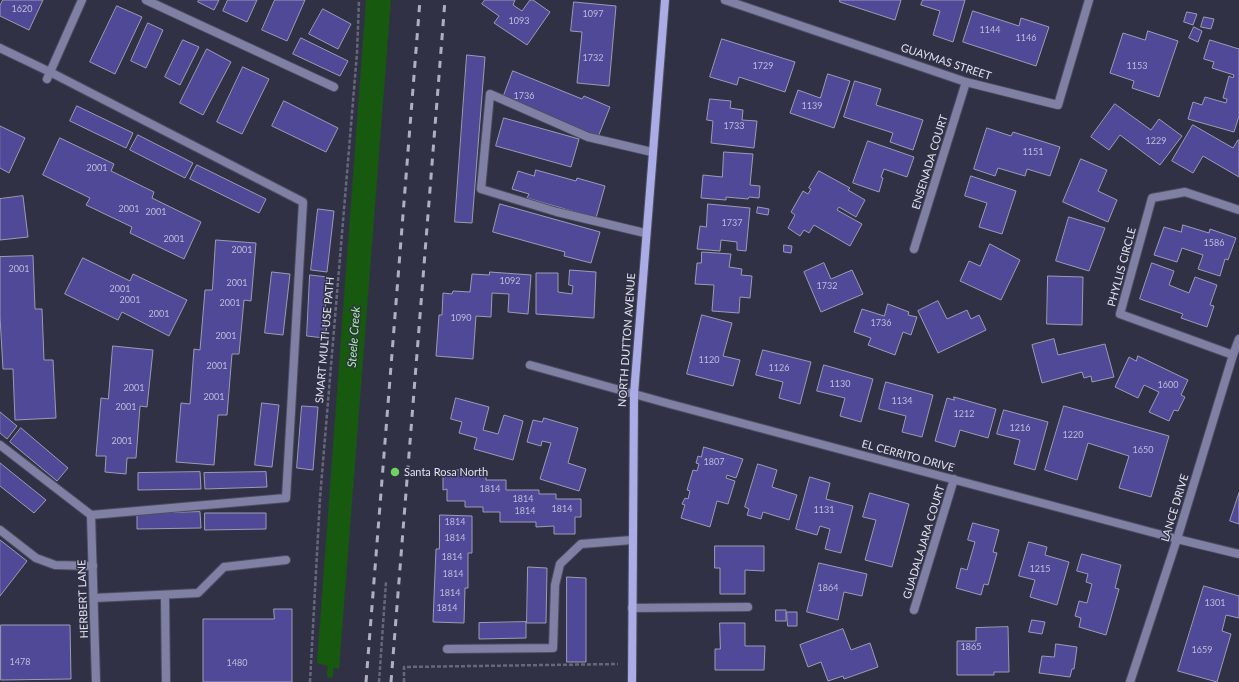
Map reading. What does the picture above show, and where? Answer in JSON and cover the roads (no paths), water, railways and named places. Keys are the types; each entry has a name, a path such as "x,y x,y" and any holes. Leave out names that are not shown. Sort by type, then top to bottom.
{"main road":[{"name":"NORTH DUTTON AVENUE","path":"632,682 634,394 645,233 665,0"}],"street":[{"path":"48,75 82,0"},
{"path":"146,0 334,86"},
{"name":"GUAYMAS STREET","path":"725,0 966,82 1058,105 1089,0"},
{"path":"0,48 48,75 303,202 286,498 91,515 0,445"},
{"name":"ENSENADA COURT","path":"914,249 966,82"},
{"path":"645,233 557,212 481,189 490,94 588,138 652,152"},
{"name":"PHYLLIS CIRCLE","path":"1233,354 1120,314 1152,198 1185,192 1239,210"},
{"name":"LANCE DRIVE","path":"1130,682 1177,539 1233,354 1239,339"},
{"name":"EL CERRITO DRIVE","path":"530,365 1177,539 1239,554"},
{"name":"GUADALAJARA COURT","path":"914,610 954,479"},
{"name":"HERBERT LANE","path":"91,515 96,682"},
{"path":"0,530 36,558 55,565 93,566"},
{"path":"447,649 553,648 555,585 560,564 581,544 632,540"},
{"path":"94,598 165,596 198,593 224,567 286,560"},
{"path":"165,596 166,682"},
{"path":"632,608 748,607"}],"water":[{"path":"366,0 391,0 339,669 317,663"}],"waterway":[{"name":"Steele Creek","path":"330,675 331,660"}],"railway":[{"path":"366,682 420,0"},
{"path":"391,682 445,0"}],"place":[{"name":"Santa Rosa North","path":"395,472"}]}
